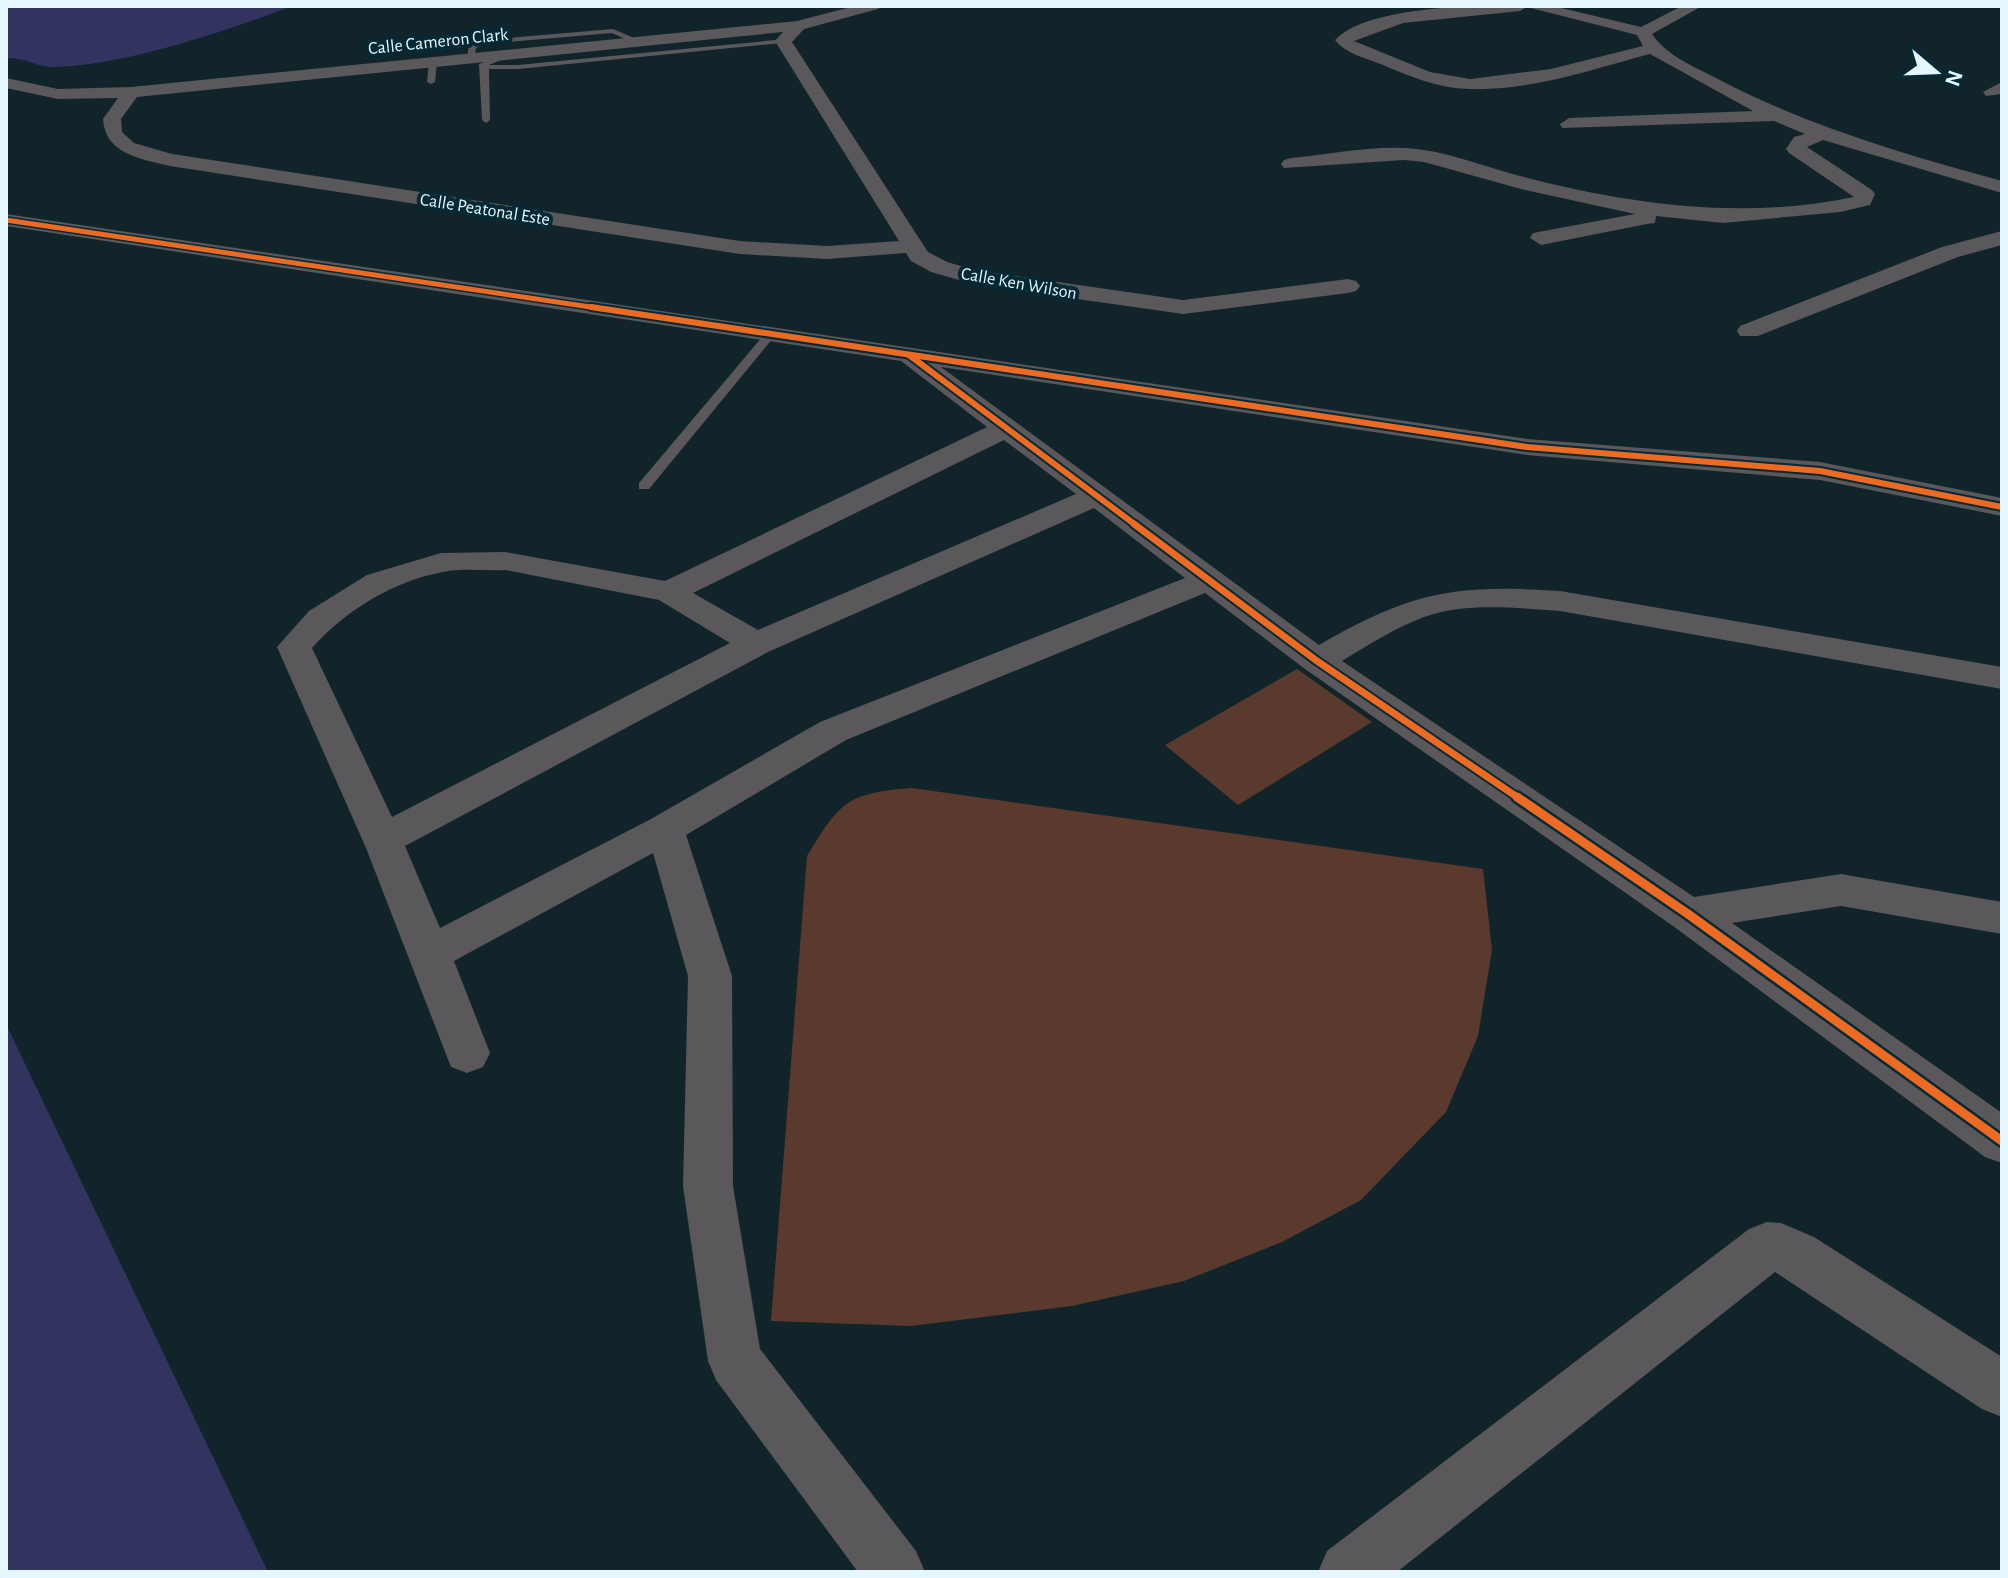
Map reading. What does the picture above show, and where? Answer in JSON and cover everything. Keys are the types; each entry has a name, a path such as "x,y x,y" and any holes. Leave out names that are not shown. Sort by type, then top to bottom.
{"street":[{"name":"Calle Cameron Clark","path":"6,83 58,94 131,92 433,62 478,63 524,53 637,41 790,33 873,6"},
{"path":"1520,6 1389,23 1353,33 1343,40 1351,47 1447,82 1501,83 1648,40 1694,6"},
{"path":"1534,6 1648,40 1713,85 1824,134 2002,187"},
{"name":"Calle Ken Wilson","path":"790,33 919,256 939,267 973,277 1183,307 1348,286"},
{"name":"Calle Peatonal Este","path":"131,92 112,119 113,134 127,147 170,160 692,241 832,253 877,252 913,246"},
{"path":"1569,124 1779,115"},
{"path":"1291,164 1404,154 1425,156 1521,183 1623,206 1723,217 1863,201 1865,194 1796,149 1801,141 1824,134"},
{"path":"1541,238 1681,212"},
{"path":"6,220 1527,447 1820,471 2002,507"},
{"path":"1749,331 1950,252 2002,238"},
{"path":"906,353 1317,661 1688,914 2002,1141"},
{"path":"669,592 1006,428"},
{"path":"384,839 756,644 1097,496"},
{"path":"467,1053 432,952 384,839 294,647 321,618 378,582 441,562 505,561 669,592 756,644"},
{"path":"432,952 665,829 833,731 1209,580"},
{"path":"1317,661 1395,616 1432,604 1491,597 1560,601 2002,678"},
{"path":"665,829 710,976 708,1186 735,1361 895,1572"},
{"path":"1688,914 1841,890 2002,918"},
{"path":"1348,1572 1767,1247 1781,1248 1796,1255 2002,1389"}],"lane":[{"path":"486,120 478,63 472,47 484,42 613,31 637,41"},
{"path":"478,63 518,67 790,33"},
{"path":"431,82 433,62"},
{"path":"644,486 772,332"}],"shaded area":[{"path":"6,6 292,6 142,54 54,67 6,58"},
{"path":"1297,669 1372,722 1238,805 1165,745"},
{"path":"912,788 1483,869 1492,950 1478,1036 1446,1112 1361,1200 1282,1242 1184,1281 1072,1306 911,1326 771,1321 807,856 828,823 848,803 873,793"},
{"path":"6,1024 268,1572 6,1572"}],"cycle path":[{"path":"6,220 1527,447 1820,471 2002,507"},
{"path":"909,355 1317,661 1688,914 2002,1141"}]}
